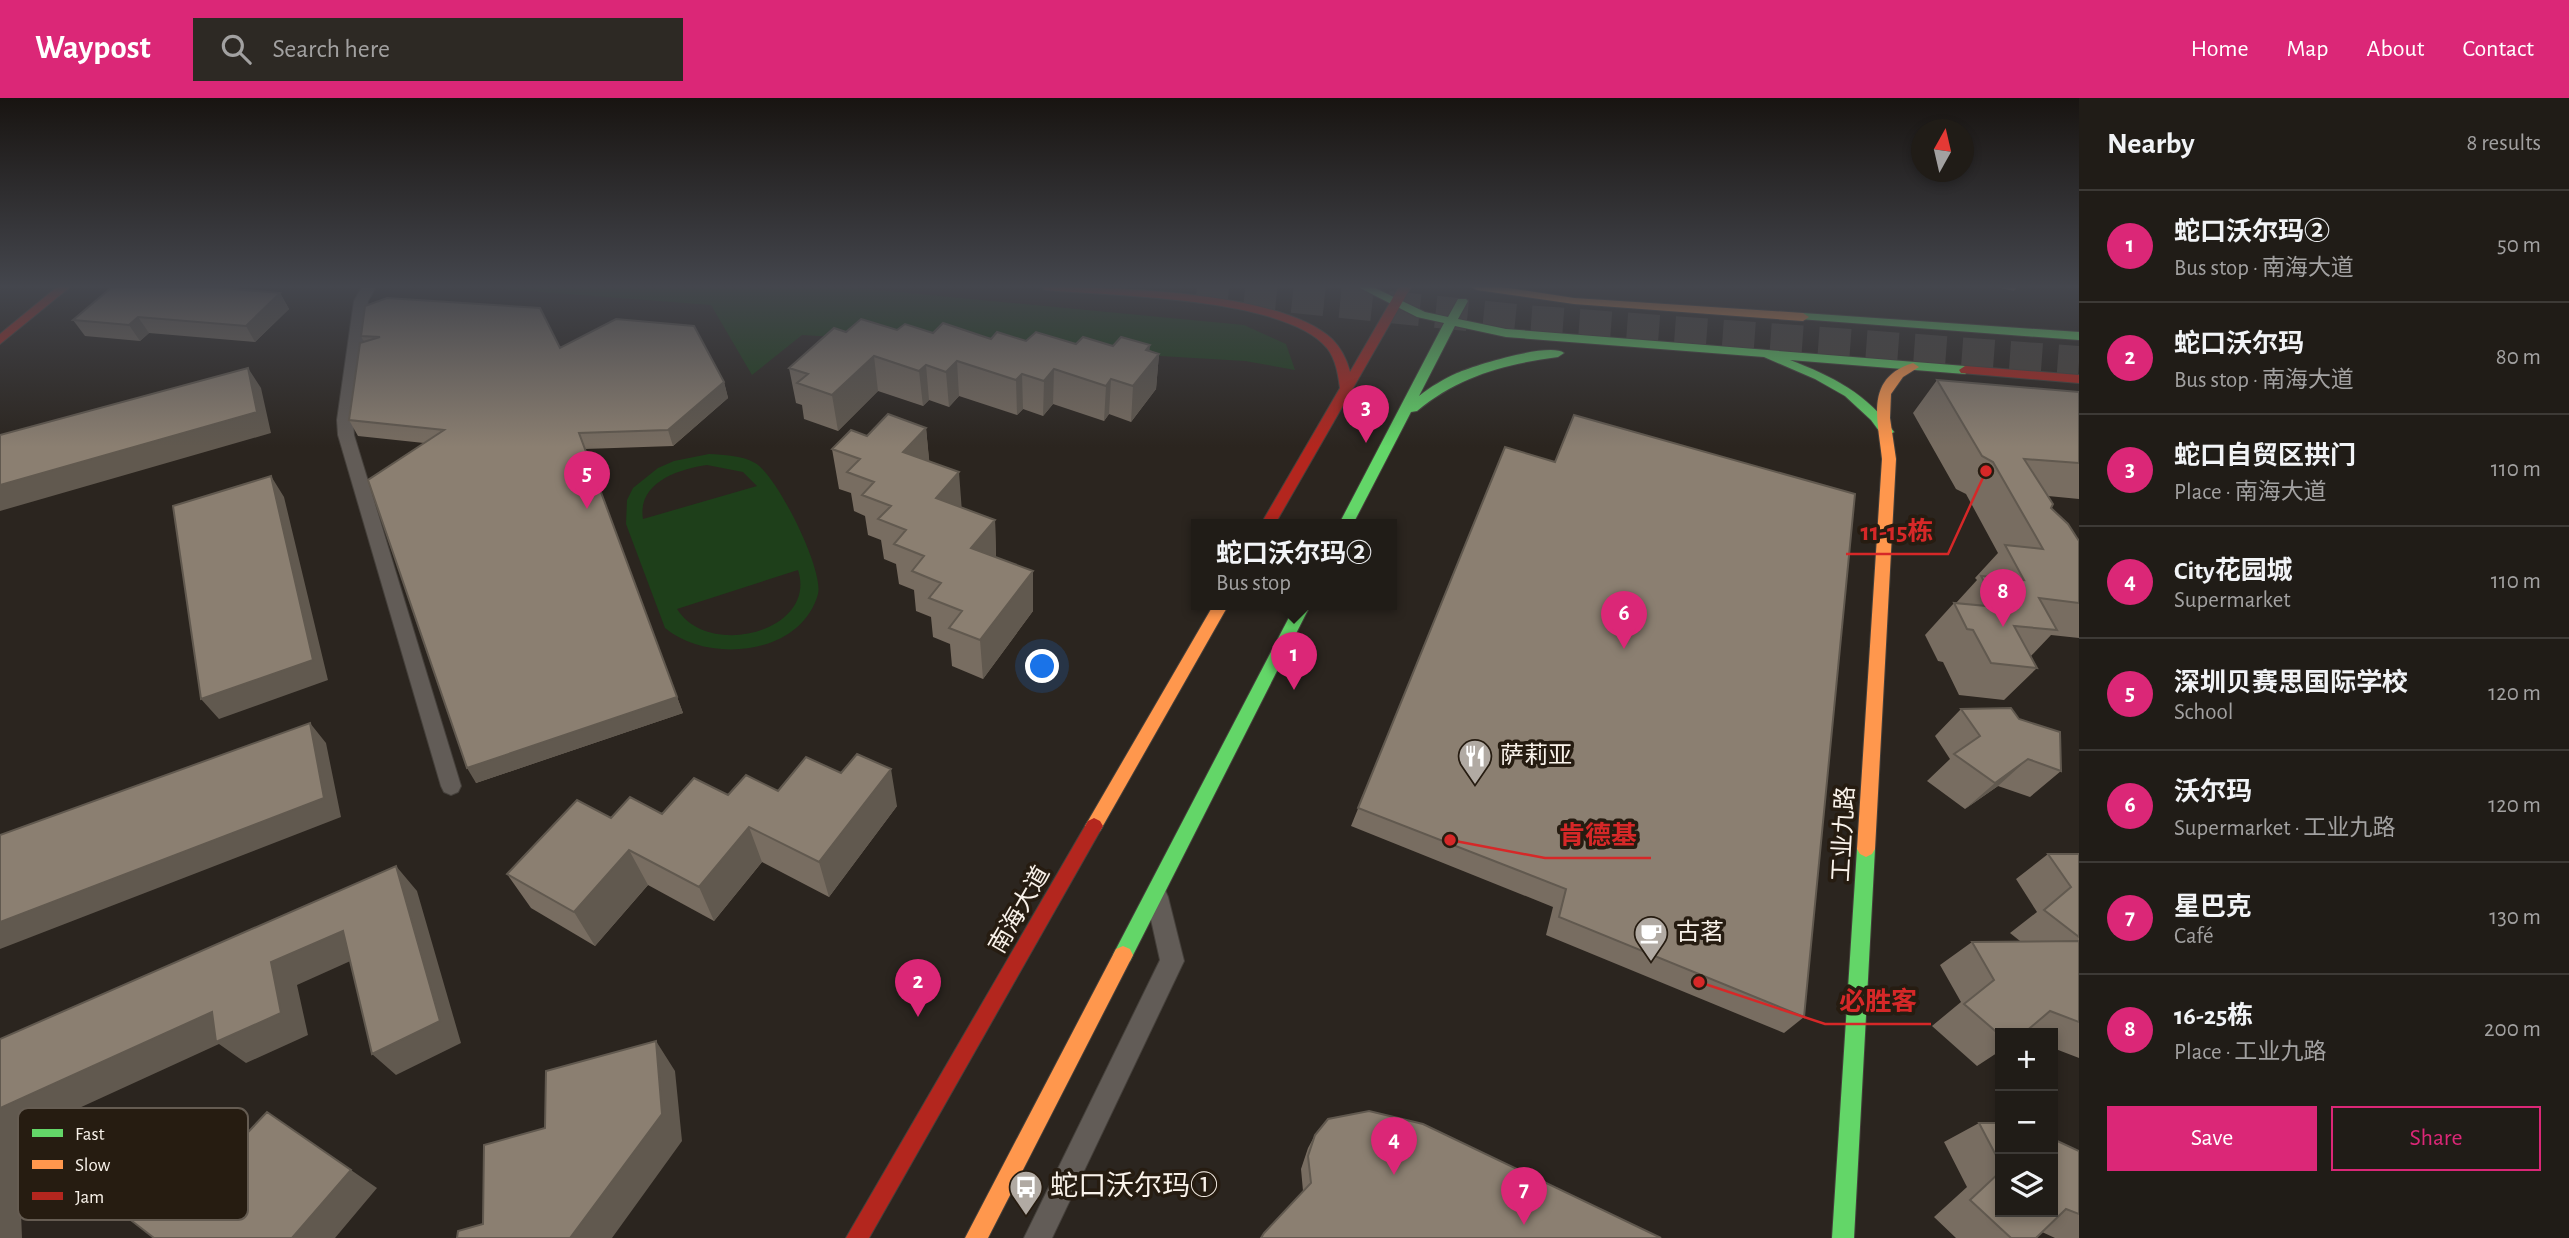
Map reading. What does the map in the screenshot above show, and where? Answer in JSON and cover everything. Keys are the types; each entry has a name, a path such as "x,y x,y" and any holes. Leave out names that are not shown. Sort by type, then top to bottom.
{"main road":[{"path":"1322,340 1331,346 1345,363 1346,388"},
{"path":"1271,519 1374,340"},
{"path":"1349,519 1441,340"},
{"path":"1573,340 2079,379"},
{"path":"1399,422 1429,390 1453,377 1483,366 1558,353 1639,346"},
{"path":"1769,356 1846,387 1875,411 1887,432"},
{"name":"工业九路","path":"1843,1238 1889,458 1882,400 1886,384 1894,373 1913,367"},
{"name":"南海大道","path":"857,1238 1219,610"},
{"path":"976,1238 1301,610"}],"lane":[{"path":"356,340 345,420 346,435 451,786"},
{"path":"1038,1238 1172,961 1155,890"}],"green space":[{"path":"732,340 796,340 752,375"},
{"path":"891,340 1278,340 1286,344 1295,370 1245,361"},
{"path":"709,454 738,457 755,463 775,485 807,545 818,582 818,594 808,615 793,631 751,648 728,649 705,647 683,639 665,628 626,524 627,500 633,488 658,468 674,461","holes":["707,465 743,472 757,486 643,519 646,496 653,487 672,474","798,570 800,591 792,609 777,623 757,632 735,635 712,633 692,624 677,609"]}],"building":[{"path":"369,340 556,340 560,348 575,340 702,340 724,382 668,430 579,433 677,697 467,768 368,480 444,430 349,420 360,343"},
{"path":"820,340 1063,340 1076,344 1080,340 1094,340 1113,346 1118,340 1133,340 1150,345 1146,350 1159,354 1133,386 1111,379 1106,386 1054,369 1044,381 1022,374 1016,380 957,361 946,372 926,365 919,371 874,356 832,395 797,383 808,374 789,368"},
{"path":"248,368 257,412 0,485 0,435"},
{"path":"1937,380 2079,392 2079,463 2024,459 2053,504 2051,508 2068,524 2079,541 2079,603 2039,598 2057,630 2014,626 2037,668 1991,663 1973,630 1967,629 1954,603 1998,607 1981,576 2024,580 2005,545 2043,549 1993,462 1982,456"},
{"path":"888,414 926,428 903,452 959,472 936,498 995,520 971,548 1033,571 980,640 949,628 962,611 929,598 941,583 912,571 924,556 894,544 906,530 878,519 891,506 862,495 874,482 847,472 860,459 832,449 851,430 867,436"},
{"path":"1574,415 1855,494 1804,1017 1559,917 1566,889 1358,808 1505,447 1555,462"},
{"path":"271,476 313,660 201,699 173,506"},
{"path":"2011,708 2019,719 2060,732 2061,771 2028,759 1995,783 1954,754 1980,736 1961,709"},
{"path":"310,723 324,798 0,922 0,835"},
{"path":"857,754 891,769 819,862 749,827 699,887 629,850 574,912 507,874 577,800 611,818 630,797 662,814 694,778 728,795 746,775 778,791 806,757 841,773"},
{"path":"2048,854 2079,854 2079,937 2044,910 2071,887"},
{"path":"396,866 440,1021 372,1054 343,931 271,962 281,1013 216,1042 212,1012 0,1108 0,1039"},
{"path":"2079,941 2079,1022 2050,1011 2030,1028 1995,1028 1995,1031 1964,1004 1994,980 1972,942"},
{"path":"656,1041 662,1114 570,1238 457,1238 458,1231 483,1224 484,1145 545,1128 546,1071"},
{"path":"1369,1111 1423,1124 1661,1238 1261,1238 1311,1183 1308,1156 1315,1135 1328,1119"},
{"path":"267,1112 351,1170 292,1238 154,1238 132,1221 248,1220 248,1132"},
{"path":"1979,1123 1995,1123 1995,1153"},
{"path":"2058,1141 2079,1151 2079,1214 2066,1209 2058,1217"},
{"path":"1995,1177 1995,1217 2058,1217 2036,1238 2011,1238 1970,1200"}],"tunnel":[{"path":"1784,340 2079,362"}],"traffic: fast":[{"path":"1349,519 1442,340"},
{"path":"1595,340 1965,370"},
{"path":"1412,408 1445,384 1480,369 1518,359 1558,353"},
{"path":"1769,356 1820,376 1850,393 1876,417 1887,432"},
{"path":"1123,955 1301,610"},
{"path":"1843,1238 1866,849"}],"traffic: slow":[{"path":"1866,849 1889,459 1883,418 1884,394 1889,383 1913,367"},
{"path":"1094,826 1219,610"},
{"path":"976,1238 1123,955"}],"traffic: jam":[{"path":"1326,340 1341,362 1346,388"},
{"path":"1271,519 1374,340"},
{"path":"1965,370 2079,379"},
{"path":"857,1238 1094,826"}],"place":[{"name":"蛇口自贸区拱门","path":"1366,443"},
{"name":"11-15栋","path":"1986,471"},
{"name":"深圳贝赛思国际学校","path":"587,509"},
{"name":"16-25栋","path":"2003,627"},
{"name":"沃尔玛","path":"1624,649"},
{"name":"蛇口沃尔玛②","path":"1294,690"},
{"name":"萨莉亚","path":"1475,786"},
{"name":"肯德基","path":"1450,840"},
{"name":"古茗","path":"1651,963"},
{"name":"必胜客","path":"1699,982"},
{"name":"蛇口沃尔玛","path":"918,1017"},
{"name":"City花园城","path":"1394,1175"},
{"name":"蛇口沃尔玛①","path":"1026,1217"},
{"name":"星巴克","path":"1524,1225"}]}
